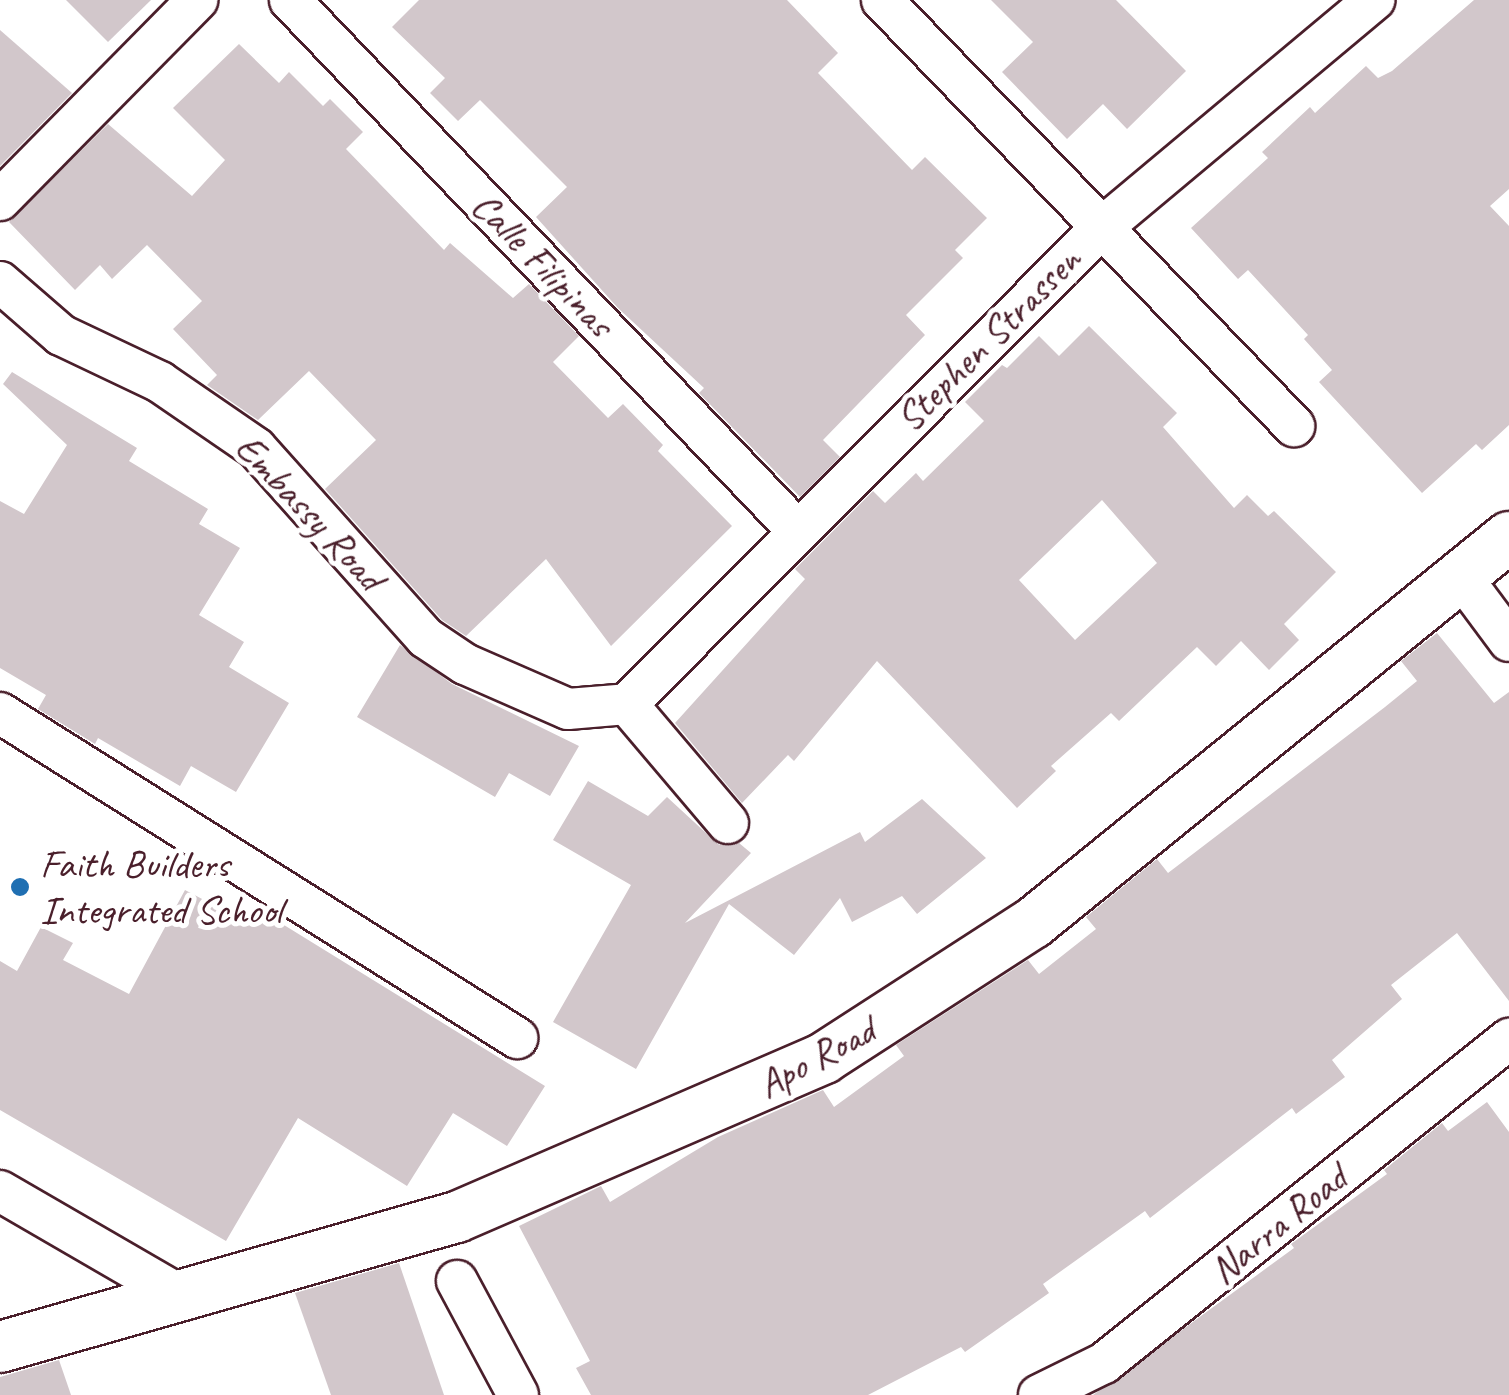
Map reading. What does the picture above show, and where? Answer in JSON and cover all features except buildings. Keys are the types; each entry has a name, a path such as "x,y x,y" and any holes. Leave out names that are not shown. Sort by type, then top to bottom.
{"street":[{"path":"0,200 197,0"},
{"name":"Calle Filipinas","path":"290,0 796,529"},
{"path":"882,0 1099,230 1294,426"},
{"name":"Stephen Strassen","path":"627,704 796,529 1099,230 1374,0"},
{"name":"Embassy Road","path":"0,282 61,334 160,382 256,448 426,638 465,664 568,709 627,704"},
{"name":"Apo Road","path":"0,1347 186,1299 458,1218 824,1058 1033,923 1509,537"},
{"path":"1460,575 1509,641"},
{"path":"627,704 728,824"},
{"path":"0,714 518,1038"},
{"name":"Narra Road","path":"1039,1395 1104,1363 1509,1038"},
{"path":"0,1190 186,1299"},
{"path":"457,1281 518,1395"}],"place":[{"name":"Faith Builders Integrated School","path":"20,887"}]}
